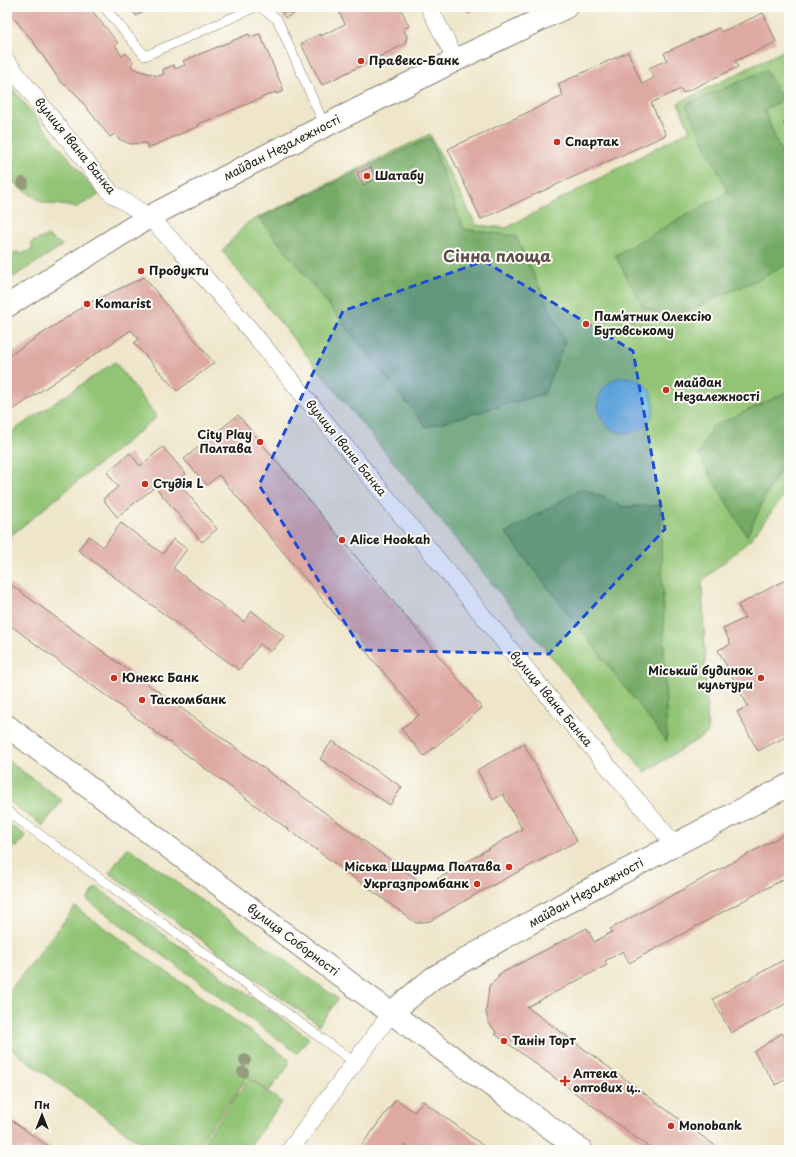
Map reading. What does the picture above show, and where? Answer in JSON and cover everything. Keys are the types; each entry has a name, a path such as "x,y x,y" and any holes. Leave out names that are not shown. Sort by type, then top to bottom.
{"main road":[{"name":"майдан Незалежності","path":"7,306 149,217 456,60 566,7"},
{"name":"вулиця Соборності","path":"7,726 358,989 392,1012 581,1150"},
{"name":"майдан Незалежності","path":"392,1012 433,978 581,894 789,785"}],"street":[{"path":"429,7 456,60"},
{"name":"вулиця Івана Банка","path":"7,62 111,193 149,217 180,249 254,335 558,708 674,845"},
{"path":"290,1150 392,1012"}],"lane":[{"path":"104,7 145,56 256,7"},
{"path":"260,7 277,19 325,126"},
{"path":"7,811 354,1062"}],"highlighted area":[{"path":"484,261 633,351 665,529 549,654 362,650 259,485 343,311"}],"green space":[{"path":"789,48 789,489 750,540 702,581 708,733 645,772 222,251 247,223 430,134 476,225 506,228 690,130 678,103"},
{"path":"766,70 783,100 764,110 787,166 789,166 789,263 764,277 669,319 643,307 615,255 728,192 686,105"},
{"path":"7,82 99,195 77,207 43,203 7,178"},
{"path":"430,138 464,229 516,236 565,342 544,394 426,427 259,218"},
{"path":"47,236 62,246 7,281 7,260 10,259 11,254 17,252 20,254 32,250 32,242"},
{"path":"115,362 157,417 9,537 7,535 7,435"},
{"path":"789,391 789,456 768,491 747,536 698,455 712,427"},
{"path":"582,488 624,507 660,505 667,742 506,533"},
{"path":"7,760 62,800 43,826 7,800"},
{"path":"7,822 26,836 16,848 7,842"},
{"path":"128,847 338,999 319,1025 109,873"},
{"path":"96,887 309,1038 297,1053 87,900"},
{"path":"75,907 289,1059 288,1067 269,1091 248,1077 194,1150 150,1150 7,1046 7,994"},
{"path":"249,1079 282,1102 247,1150 197,1150"}],"water":[{"path":"621,377 631,377 646,385 652,394 654,405 652,416 646,425 631,433 621,433 610,428 603,421 598,410 598,400 603,389 610,382"}],"building":[{"path":"7,7 84,7 85,9 89,7 118,43 115,45 122,56 126,53 133,61 131,66 134,69 158,76 164,74 164,69 174,65 175,69 185,65 183,61 249,34 250,37 260,34 284,91 276,94 276,92 199,124 199,126 148,148 146,143 130,144 119,139 115,134 110,137 75,93 60,81 35,44 9,12"},
{"path":"131,7 151,7 136,16"},
{"path":"279,7 300,7 302,10 285,18"},
{"path":"331,7 400,7 409,26 403,29 407,36 405,44 322,85 301,44 320,34 321,36 345,24 337,8 332,10"},
{"path":"465,7 480,7 468,13"},
{"name":"Спартак","path":"763,13 776,42 735,61 738,67 683,93 681,89 651,103 666,135 481,219 448,149 563,96 558,84 628,52 642,84 654,78 649,68 667,60 664,53 719,28 721,32"},
{"path":"789,120 789,135 783,123"},
{"name":"Шатабу","path":"371,167 376,179 363,185 357,173"},
{"path":"144,277 214,363 177,391 134,343 139,339 131,330 7,414 7,357 87,304"},
{"path":"238,415 482,708 424,756 401,729 419,715 219,475 207,485 184,459"},
{"name":"Студія L","path":"163,447 186,474 177,481 217,529 202,542 155,487 117,517 103,499 118,487 107,472 130,453 140,466"},
{"path":"121,523 163,554 173,539 187,549 173,568 244,622 252,611 284,636 271,652 260,644 239,670 78,550 89,536 103,547"},
{"name":"Міський будинок культури","path":"789,578 789,735 758,751 737,712 748,706 718,650 731,644 723,629 745,618 738,605"},
{"path":"7,582 426,886 522,829 503,794 493,800 477,770 524,744 577,841 480,892 430,921 416,923 7,623"},
{"path":"332,741 402,787 390,805 320,759"},
{"path":"789,832 789,876 629,963 623,951 605,961 607,965 527,1007 721,1150 653,1150 495,1034 497,1033 489,1023 486,1012 489,986 499,977 498,975 587,928 594,942 612,932 610,929"},
{"path":"789,957 789,1002 731,1033 713,999"},
{"path":"782,1033 789,1044 789,1077 776,1085 754,1052"},
{"path":"396,1099 414,1112 423,1101 489,1150 411,1150 404,1145 401,1150 353,1150 356,1146 359,1149"},
{"path":"7,1117 53,1150 7,1150"}],"place":[{"name":"Правекс-Банк","path":"361,61"},
{"name":"Спартак","path":"557,142"},
{"name":"Шатабу","path":"367,176"},
{"name":"Продукти","path":"141,271"},
{"name":"Komarist","path":"87,304"},
{"name":"Пам’ятник Олексію Бутовському","path":"586,324"},
{"name":"майдан Незалежності","path":"666,390"},
{"name":"City Play Полтава","path":"260,442"},
{"name":"Студія L","path":"145,484"},
{"name":"Alice Hookah","path":"342,540"},
{"name":"Юнекс Банк","path":"114,678"},
{"name":"Міський будинок культури","path":"761,678"},
{"name":"Таскомбанк","path":"142,700"},
{"name":"Міська Шаурма Полтава","path":"509,867"},
{"name":"Укргазпромбанк","path":"477,884"},
{"name":"Танін Торт","path":"504,1041"},
{"name":"Аптека оптових ц..","path":"565,1081"},
{"name":"Monobank","path":"671,1126"}],"district":[{"name":"Сінна площа","path":"497,256"}]}
